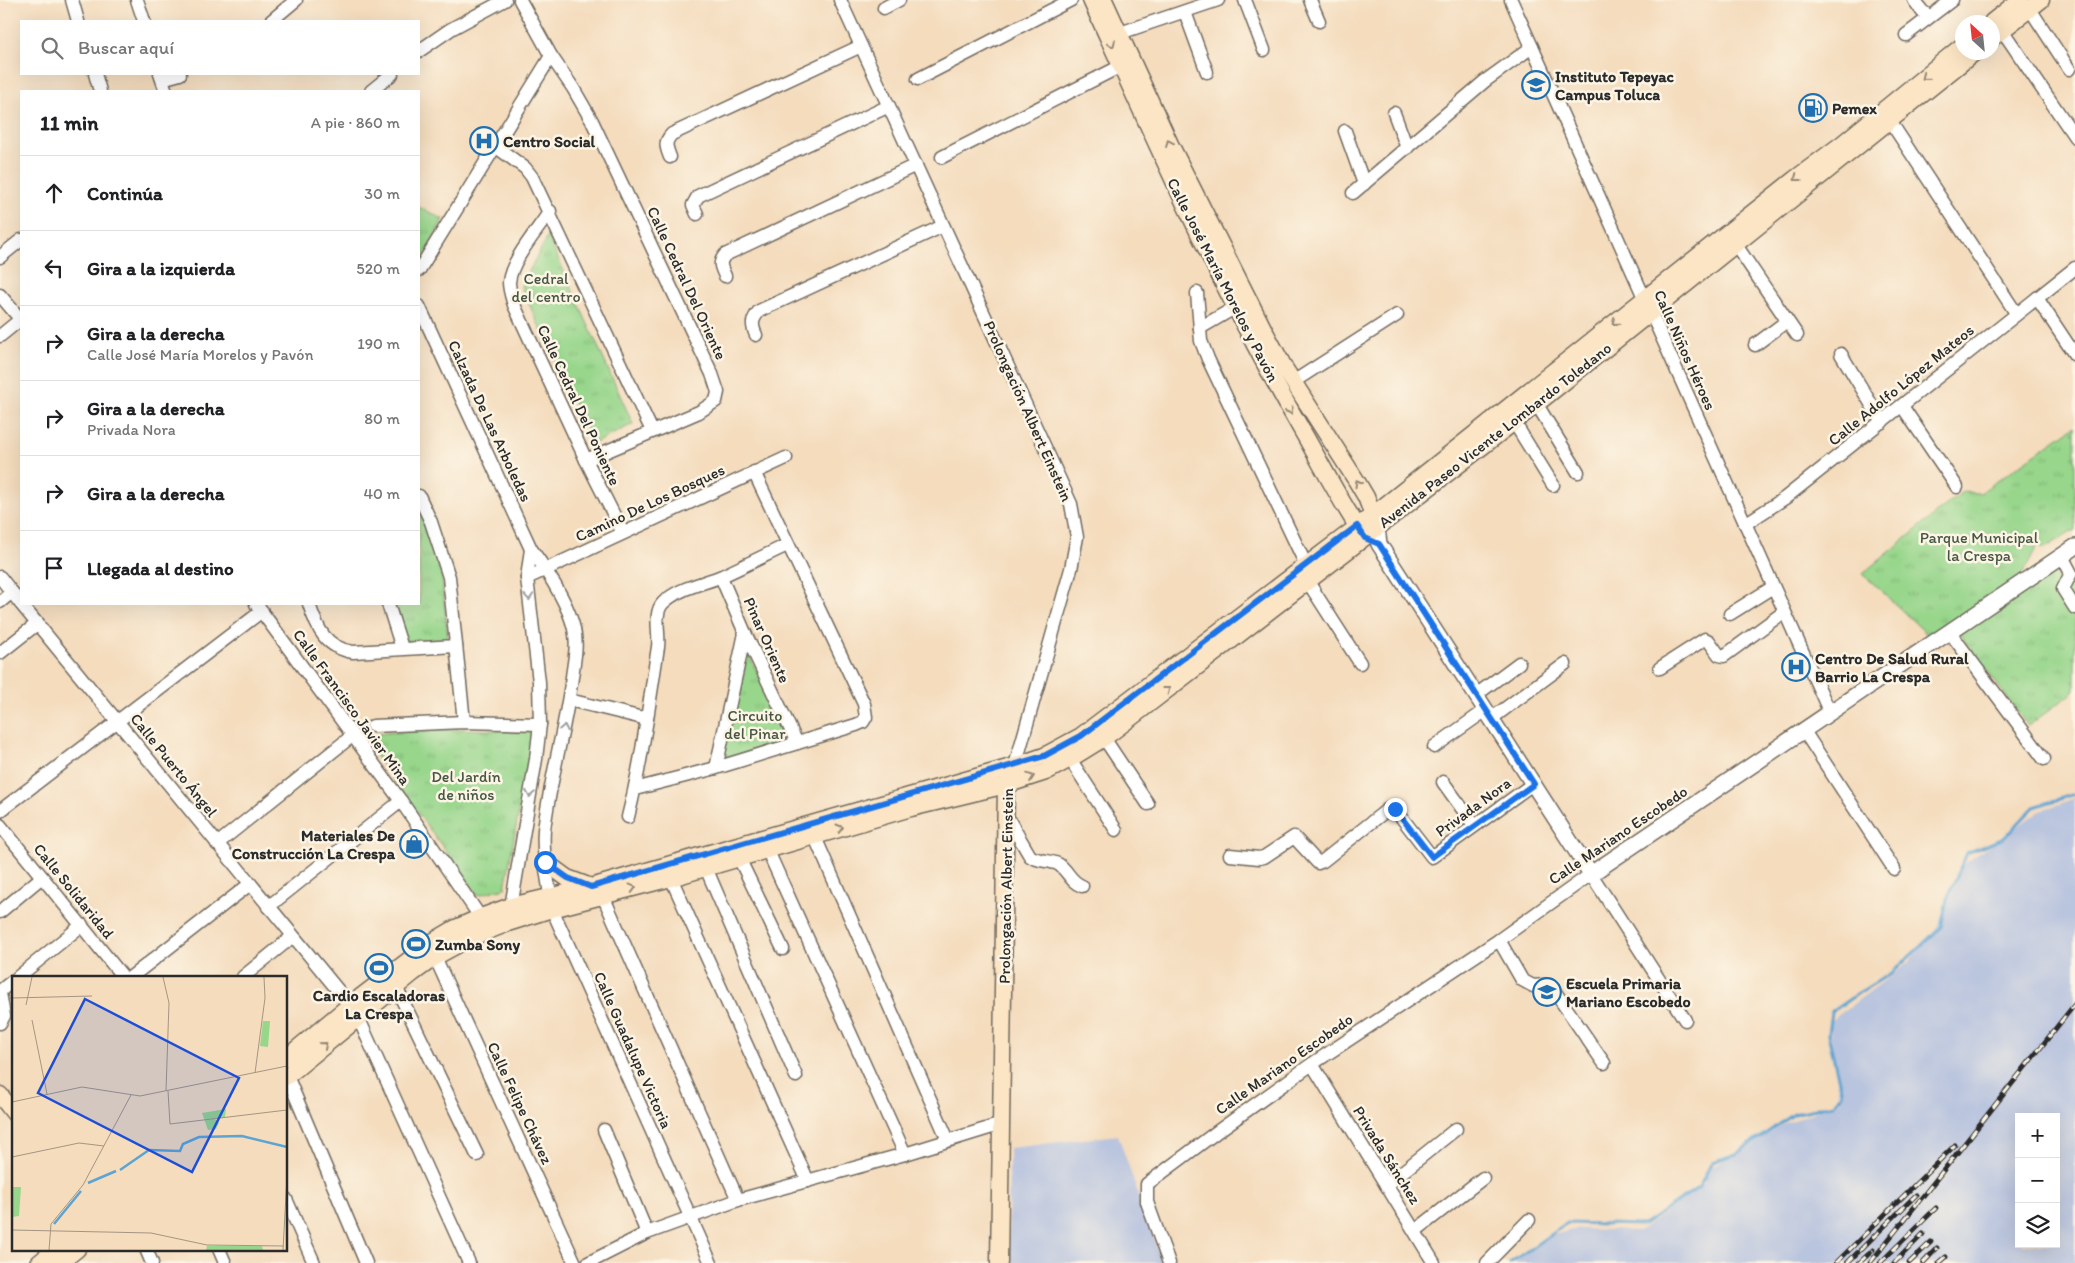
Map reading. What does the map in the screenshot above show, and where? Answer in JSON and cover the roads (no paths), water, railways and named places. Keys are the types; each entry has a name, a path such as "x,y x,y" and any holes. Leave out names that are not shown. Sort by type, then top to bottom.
{"main road":[{"name":"Calle José María Morelos y Pavón","path":"1092,0 1172,179 1236,307 1294,382 1356,480 1370,530"},
{"name":"Calle José María Morelos y Pavón","path":"1104,0 1258,336 1274,382 1370,530"},
{"path":"2000,24 2031,3"},
{"name":"Avenida Paseo Vicente Lombardo Toledano","path":"288,1057 354,1011 396,987 434,957 511,906 552,903 597,892 671,878 911,808 1006,785 1046,772 1070,759 1104,738 1308,582 1955,52"},
{"name":"Avenida Paseo Vicente Lombardo Toledano","path":"597,892 1015,766 1044,756 1081,736 1306,565 1370,530 1514,422 1648,305 1736,245 1965,60"},
{"name":"Prolongación Albert Einstein","path":"999,1263 1006,785 1015,766"},
{"path":"545,862 568,878 597,892"},
{"name":"Avenida Paseo Vicente Lombardo Toledano","path":"288,1074 354,1011 434,942 456,928 485,923 508,923 552,903"},
{"path":"0,1095 12,1110"},
{"path":"39,1263 55,1250"},
{"path":"60,1263 76,1250"}],"street":[{"path":"72,0 78,20"},
{"path":"137,0 144,20"},
{"path":"271,20 296,0"},
{"path":"420,50 451,29 505,0"},
{"path":"420,268 551,56 520,0"},
{"name":"Prolongación Albert Einstein","path":"840,0 1071,504 1077,538 1071,569 1015,766"},
{"path":"884,8 899,0"},
{"path":"918,79 1071,0"},
{"path":"1120,33 1218,0"},
{"path":"1245,0 1264,50"},
{"path":"1310,0 1319,21"},
{"name":"Calle Niños Héroes","path":"1510,0 1830,713"},
{"path":"1914,0 1918,7 1929,16"},
{"path":"1906,35 1952,0"},
{"path":"2031,3 2069,69"},
{"path":"1185,12 1207,72"},
{"path":"2000,34 2075,138"},
{"path":"670,157 666,147 666,140 672,134 861,46"},
{"path":"1353,193 1485,82 1532,47"},
{"name":"Calle Cedral Del Oriente","path":"551,56 592,121 717,385 718,392 716,401 700,412 586,460"},
{"path":"942,157 1121,66"},
{"path":"95,75 100,90"},
{"path":"163,82 178,75"},
{"path":"372,90 391,75"},
{"path":"697,214 693,205 698,196 889,106"},
{"path":"1394,113 1407,148"},
{"path":"1890,121 2016,313"},
{"path":"1345,131 1364,184"},
{"path":"495,146 525,168 532,177 550,211 652,432"},
{"path":"725,276 720,266 721,260 725,255 916,165"},
{"name":"Calle Cedral Del Poniente","path":"550,211 513,269 509,282 510,294 586,460 623,533"},
{"path":"756,334 752,326 753,319 759,311 943,226"},
{"path":"0,257 20,241"},
{"path":"1736,245 1798,335"},
{"name":"Calle Adolfo López Mateos","path":"1745,524 1785,498 2075,268"},
{"path":"1197,293 1202,342 1208,359 1306,565"},
{"path":"0,295 20,319"},
{"path":"2037,298 2075,355"},
{"path":"1200,328 1236,307"},
{"name":"Calzada De Las Arboledas","path":"420,308 531,549 546,570 574,628 576,642 569,700 544,830 543,848 552,903"},
{"path":"1294,382 1397,315"},
{"path":"0,336 20,321"},
{"path":"1755,345 1787,321"},
{"path":"1841,354 1882,422"},
{"path":"1536,403 1578,472"},
{"path":"1902,406 1957,488"},
{"path":"1514,422 1553,485"},
{"name":"Camino De Los Bosques","path":"527,578 786,458"},
{"path":"635,788 716,768 863,722 867,714 864,704 754,472"},
{"path":"420,498 431,522 449,577 464,722"},
{"name":"Calle José María Morelos y Pavón","path":"1370,530 1684,1020"},
{"path":"628,817 647,719 659,642 658,614 662,604 672,596 721,577 788,545"},
{"path":"508,923 536,759 540,724 539,682 527,578 531,549"},
{"path":"2071,550 2072,573 2063,589 2075,608"},
{"name":"Calle Mariano Escobedo","path":"1169,1263 1147,1202 1148,1184 1312,1064 1499,940 1591,874 2071,550"},
{"name":"Calle Puerto Ángel","path":"0,577 20,603"},
{"name":"Pinar Oriente","path":"721,577 797,743"},
{"path":"1308,582 1360,663"},
{"path":"1730,614 1773,587"},
{"path":"0,602 12,592"},
{"name":"Calle Puerto Ángel","path":"22,605 354,1011 469,1263"},
{"path":"309,605 320,630 331,644 342,650 353,652 456,646"},
{"path":"388,605 402,648"},
{"path":"0,811 259,608"},
{"name":"Calle Francisco Javier Mina","path":"259,608 401,801 485,923"},
{"path":"1660,668 1705,639 1709,641 1719,655 1724,656 1784,612"},
{"path":"0,653 38,624"},
{"path":"1950,631 2044,759"},
{"path":"716,768 745,633"},
{"path":"1476,695 1519,663"},
{"path":"1434,747 1489,714 1565,664"},
{"path":"569,700 647,719"},
{"path":"373,726 464,722 540,724"},
{"path":"1804,731 1894,870"},
{"path":"217,844 352,736"},
{"path":"1104,738 1148,804"},
{"path":"536,759 556,762"},
{"path":"1070,759 1116,830"},
{"path":"1443,782 1474,825"},
{"name":"Privada Nora","path":"1230,855 1259,858 1294,837 1318,863 1388,809 1395,809 1432,857 1474,825 1534,784"},
{"path":"268,906 401,801"},
{"path":"1006,815 1030,856 1036,860 1054,862 1060,865 1073,882 1082,886"},
{"name":"Calle Solidaridad","path":"0,825 122,976"},
{"path":"814,835 948,1140"},
{"path":"767,849 905,1154"},
{"path":"739,858 783,949"},
{"path":"706,868 796,1076"},
{"path":"0,912 42,877"},
{"path":"671,878 808,1181"},
{"path":"132,976 250,884"},
{"path":"597,892 738,1200"},
{"name":"Calle Guadalupe Victoria","path":"552,903 711,1263"},
{"path":"19,976 82,925"},
{"path":"244,976 292,937"},
{"path":"1499,940 1522,980 1533,986 1546,985 1555,992 1604,1063"},
{"name":"Calle Felipe Chávez","path":"434,957 575,1263"},
{"path":"0,1023 4,1016 0,992 12,982"},
{"path":"396,987 477,1155"},
{"name":"Privada Sánchez","path":"1312,1064 1434,1263"},
{"path":"288,1081 366,1263"},
{"path":"588,1263 648,1233 690,1216 738,1200 905,1154 1002,1124"},
{"path":"1386,1184 1456,1129"},
{"path":"604,1130 648,1233"},
{"path":"1415,1231 1483,1178"},
{"path":"288,1204 314,1263"},
{"path":"1487,1263 1529,1220"},
{"path":"146,1250 152,1263"},
{"path":"220,1250 226,1263"}],"waterway":[{"path":"1510,1263 1567,1223 1643,1225 1699,1187 1712,1162 1736,1154 1794,1114 1834,1104 1842,1094 1828,1034 1831,1012 1893,972 1941,927 1947,899 1967,853 2004,838 2034,807 2075,794"}],"railway":[{"path":"1870,1263 2075,1004"},
{"path":"1836,1263 1955,1145"},
{"path":"1847,1263 1916,1195"},
{"path":"1880,1263 1936,1208"},
{"path":"1894,1263 1923,1234"},
{"path":"1909,1263 1931,1242"},
{"path":"1923,1263 1937,1248"},
{"path":"1859,1263 1873,1250"},
{"path":"1939,1263 1946,1257"}],"place":[{"name":"Instituto Tepeyac Campus Toluca","path":"1536,85"},
{"name":"Pemex","path":"1813,108"},
{"name":"Centro Social","path":"484,141"},
{"name":"Centro De Salud Rural Barrio La Crespa","path":"1796,667"},
{"name":"Materiales De Construcción La Crespa","path":"414,844"},
{"name":"Zumba Sony","path":"416,944"},
{"name":"Cardio Escaladoras La Crespa","path":"379,968"},
{"name":"Escuela Primaria Mariano Escobedo","path":"1547,992"}],"park label":[{"name":"Cedral del centro","path":"546,287"},
{"name":"Parque Municipal la Crespa","path":"1979,546"},
{"name":"Circuito del Pinar","path":"755,724"},
{"name":"Del Jardín de niños","path":"466,785"}]}
